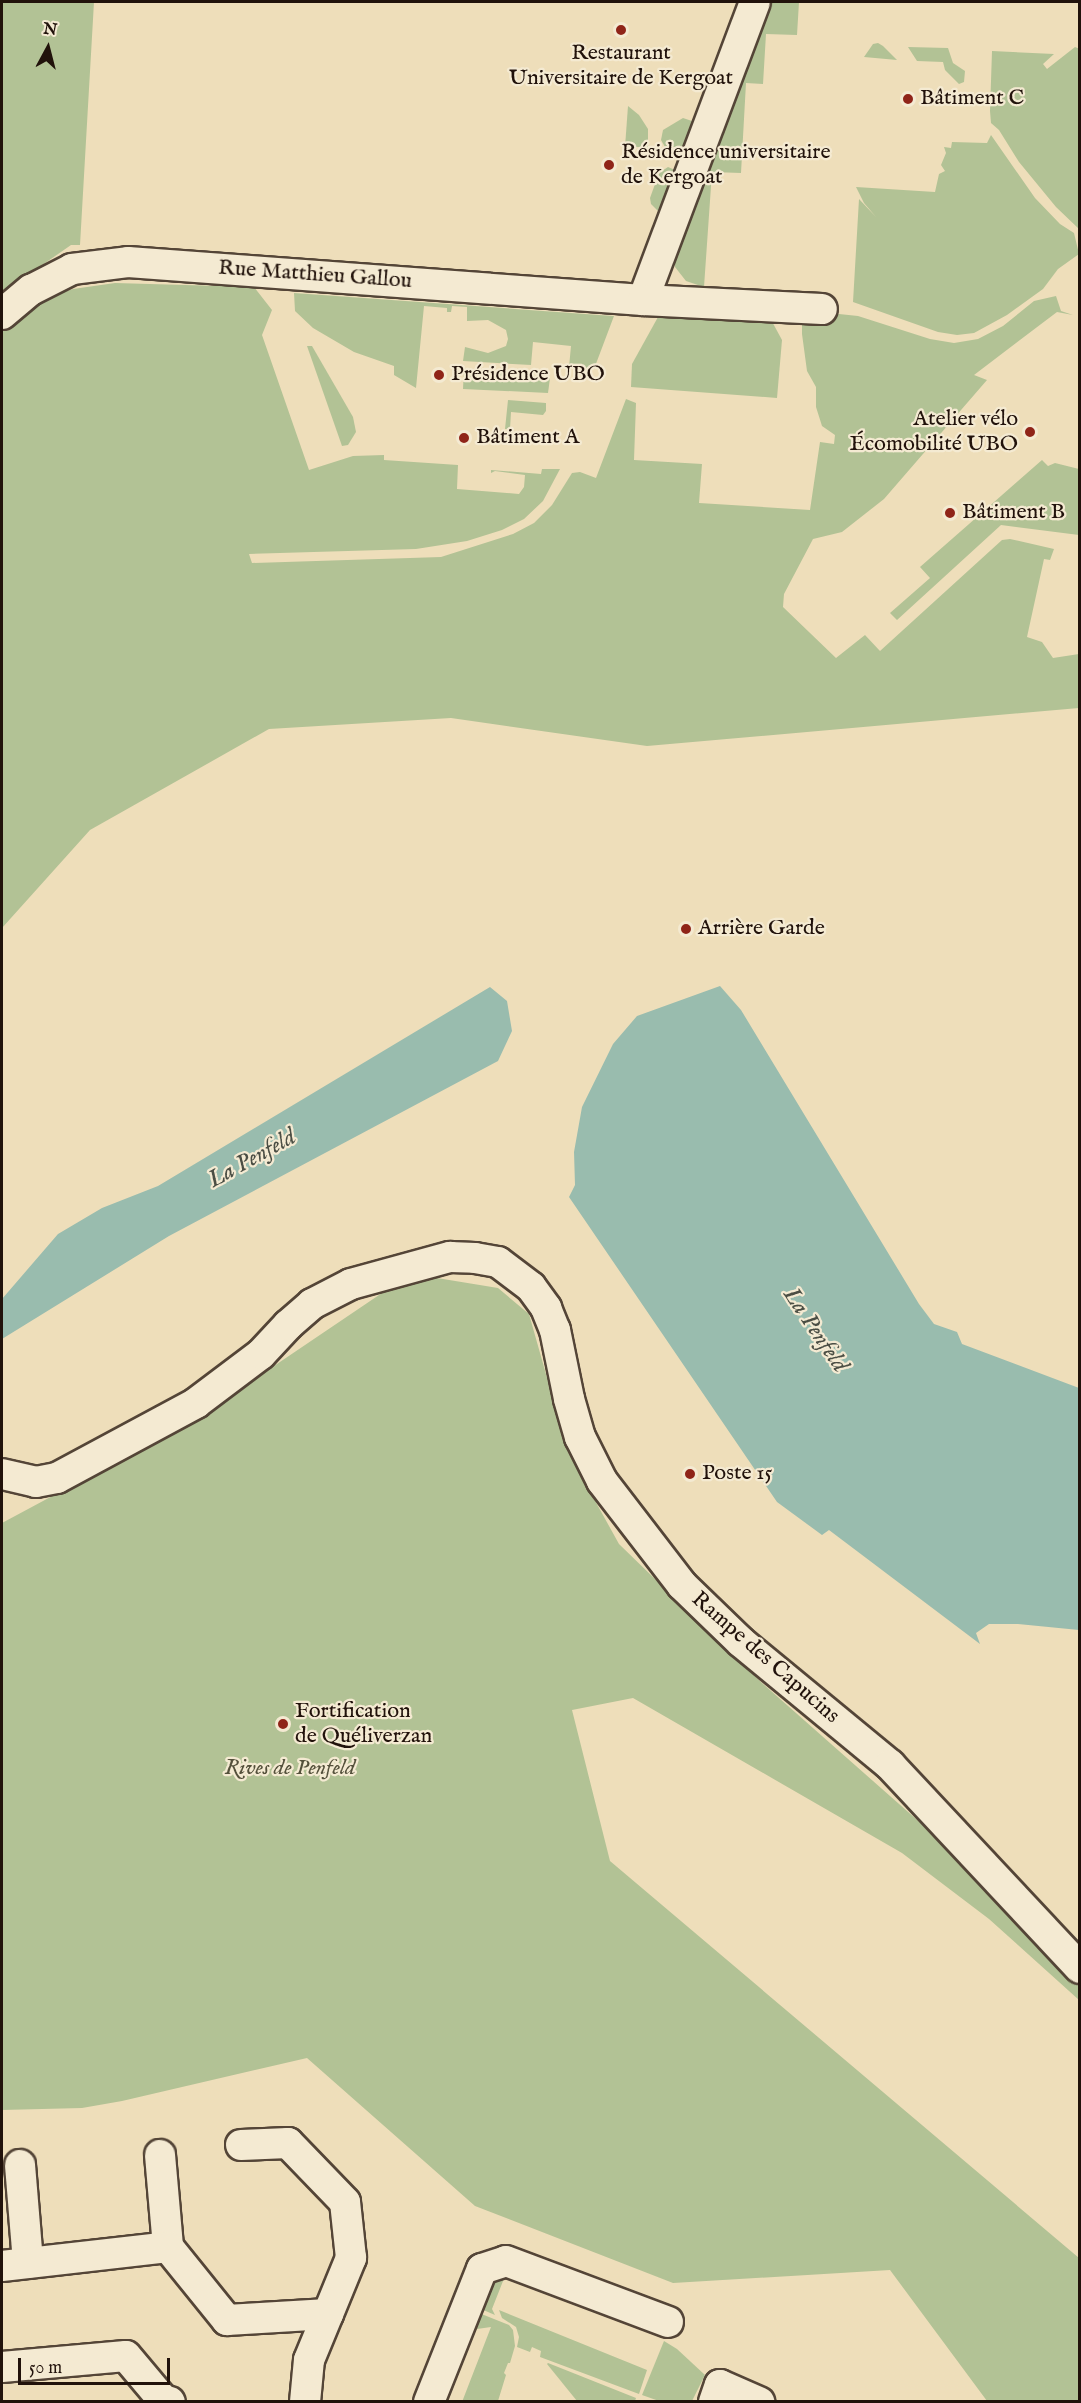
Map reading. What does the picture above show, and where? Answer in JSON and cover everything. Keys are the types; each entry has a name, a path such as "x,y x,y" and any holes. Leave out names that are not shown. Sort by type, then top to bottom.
{"street":[{"path":"643,300 755,2"},
{"name":"Rue Matthieu Gallou","path":"2,314 30,290 72,269 128,262 643,300 822,309"},
{"name":"Rampe des Capucins","path":"2,1474 36,1482 57,1478 196,1403 261,1354 288,1325 312,1304 351,1284 450,1257 498,1262 531,1287 546,1308 555,1330 569,1399 580,1437 602,1481 682,1585 741,1642 890,1765 1080,1968"},
{"path":"241,2145 288,2143 345,2202 351,2258 309,2360 305,2402"},
{"path":"160,2155 168,2247 227,2320 328,2314"},
{"path":"20,2165 15,2264 168,2247"},
{"path":"429,2402 482,2269 506,2261 668,2322"},
{"path":"2,2367 126,2356 163,2400 170,2402"},
{"path":"714,2402 720,2385 759,2402"}],"green space":[{"path":"2,2 94,2 80,245 71,245 2,293"},
{"path":"770,2 799,2 797,35 766,34 763,84 746,83 741,173 712,172 704,287 686,281 675,267 674,260"},
{"path":"878,43 897,60 864,57 873,44"},
{"path":"908,47 948,48 953,63 965,71 964,82 959,84 945,70 943,62 917,61"},
{"path":"1075,47 1080,49 1079,229 1056,207 1019,162 999,130 991,123 990,111 992,51 1054,54 1043,64 1047,69"},
{"path":"628,106 639,115 648,129 648,147 625,147"},
{"path":"683,118 692,121 683,147 665,147 661,140 663,130"},
{"path":"991,135 1035,198 1060,224 1074,233 1079,254 1058,269 1043,289 1007,315 974,333 957,335 938,332 853,302 859,199 876,217 864,203 856,187 935,192 939,174 945,171 941,165 946,153 944,147 951,148 952,142 987,143"},
{"path":"668,167 675,170 658,211 651,204 650,198 659,173"},
{"path":"115,283 254,287 272,310 262,335 309,470 353,456 384,455 384,460 458,465 457,489 519,494 524,487 525,475 495,471 491,473 491,470 541,474 542,469 560,469 543,501 524,519 502,530 467,541 416,549 249,554 252,563 441,557 513,534 534,523 552,505 572,473 580,472 596,478 626,399 636,403 634,460 702,464 699,503 810,510 820,442 834,444 835,435 822,426 816,407 816,387 807,371 802,325 807,320 839,314 858,316 930,339 954,343 978,339 1003,326 1034,301 1056,296 1061,311 1073,315 1057,312 974,375 987,380 884,499 842,532 813,539 784,594 783,607 836,658 865,635 880,651 1002,540 1010,539 1054,549 1050,560 1044,559 1027,637 1042,642 1053,658 1079,654 1079,708 647,746 451,718 269,729 90,830 2,928 2,312 73,289"},
{"path":"294,293 614,316 594,369 569,367 571,346 533,342 531,365 463,361 465,347 488,353 506,346 508,339 506,330 488,320 467,321 467,307 452,306 451,312 447,312 447,308 424,306 416,388 394,375 394,366 354,352 313,328 295,311"},
{"path":"663,308 769,316 782,340 777,398 631,387 632,364"},
{"path":"307,346 312,346 353,417 356,432 348,445 342,446"},
{"path":"464,368 550,378 548,393 463,389"},
{"path":"508,400 546,403 546,411 543,415 511,412 510,429 505,429"},
{"path":"1042,460 1048,466 1055,463 1079,469 1079,535 1001,525 897,620 890,613 930,578 920,567"},
{"name":"Rives de Penfeld","path":"437,1278 498,1288 529,1314 568,1452 619,1544 762,1683 1001,1894 1012,1874 1079,1941 1079,2000 989,1919 902,1853 633,1698 572,1710 610,1861 1079,2258 1079,2401 987,2401 890,2270 673,2283 475,2206 307,2058 122,2101 82,2108 2,2110 2,1523 194,1420 382,1293"},
{"path":"505,2276 492,2309 495,2315 481,2309 492,2282"},
{"path":"499,2310 647,2370 639,2394 540,2357 541,2351 532,2347 530,2352 517,2347 519,2337 516,2327 502,2318"},
{"path":"479,2313 509,2325 513,2330 515,2346 504,2373 506,2375 498,2401 462,2402 491,2327 477,2329 475,2323"},
{"path":"664,2341 677,2349 705,2375 692,2401 659,2401 642,2395"},
{"path":"548,2363 636,2398 635,2401 577,2401"}],"water":[{"name":"La Penfeld","path":"720,986 741,1010 919,1304 934,1324 957,1332 962,1344 1079,1388 1079,1630 1018,1624 989,1624 976,1633 980,1644 829,1530 822,1535 777,1502 569,1197 575,1185 574,1152 582,1107 613,1044 637,1016"},
{"name":"La Penfeld","path":"490,987 507,1001 512,1031 498,1061 169,1236 2,1339 2,1299 58,1234 102,1208 158,1186"}],"place":[{"name":"Restaurant Universitaire de Kergoat","path":"621,30"},
{"name":"Bâtiment C","path":"908,99"},
{"name":"Résidence universitaire de Kergoat","path":"609,165"},
{"name":"Présidence UBO","path":"439,375"},
{"name":"Atelier vélo Écomobilité UBO","path":"1030,432"},
{"name":"Bâtiment A","path":"464,438"},
{"name":"Bâtiment B","path":"950,513"},
{"name":"Arrière Garde","path":"686,929"},
{"name":"Poste 15","path":"690,1474"},
{"name":"Fortification de Quéliverzan","path":"283,1724"}]}
